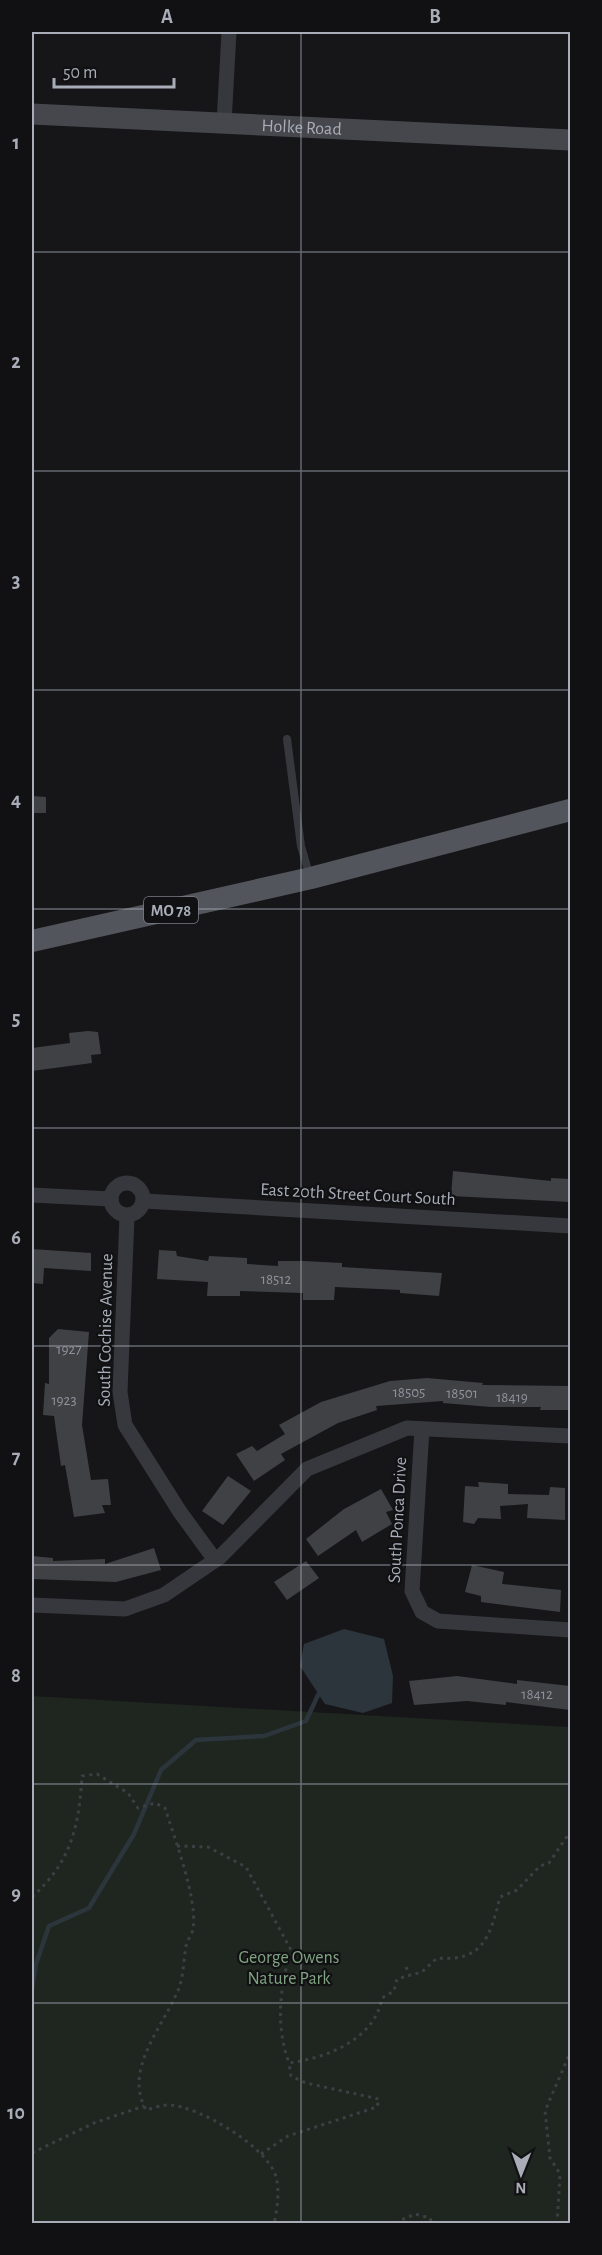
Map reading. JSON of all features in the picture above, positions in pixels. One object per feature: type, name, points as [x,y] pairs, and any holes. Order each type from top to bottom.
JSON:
[{"type":"main road","name":"MO 78","points":[[32,941],[311,878],[570,810]]},
{"type":"street","points":[[224,123],[229,32]]},
{"type":"street","name":"Holke Road","points":[[32,114],[570,140]]},
{"type":"street","points":[[131,1184],[141,1190],[144,1201],[136,1213],[127,1216],[114,1209],[111,1199],[120,1185],[131,1184]]},
{"type":"street","points":[[32,1195],[111,1199]]},
{"type":"street","name":"East 20th Street Court South","points":[[144,1201],[570,1226]]},
{"type":"street","name":"South Cochise Avenue","points":[[127,1216],[120,1392],[125,1425],[180,1512],[215,1560]]},
{"type":"street","points":[[32,1605],[125,1609],[164,1595],[215,1560],[307,1469],[407,1428],[570,1436]]},
{"type":"street","name":"South Ponca Drive","points":[[422,1429],[412,1591],[422,1612],[438,1621],[570,1630]]},
{"type":"lane","points":[[287,739],[301,846],[311,878]]},
{"type":"path","points":[[32,1897],[50,1880],[74,1840],[82,1776],[97,1774],[128,1792],[138,1808],[155,1803],[165,1808],[186,1872],[193,1928],[186,1945],[185,1963],[177,1994],[142,2060],[138,2095],[146,2110],[168,2105],[206,2115],[255,2145],[269,2162],[276,2178],[274,2223]]},
{"type":"path","points":[[289,2063],[313,2060],[366,2031],[379,2014],[382,1998],[394,1991],[397,1979],[422,1972],[437,1958],[456,1960],[472,1955],[485,1940],[500,1897],[518,1890],[540,1866],[549,1863],[570,1832]]},
{"type":"path","points":[[177,1846],[208,1847],[246,1867],[291,1950],[281,1982],[280,2014],[284,2050],[291,2076],[306,2083],[379,2098],[377,2107],[288,2136],[261,2154]]},
{"type":"path","points":[[406,1967],[410,1976]]},
{"type":"path","points":[[557,2223],[560,2174],[550,2158],[545,2111],[570,2054]]},
{"type":"path","points":[[32,2153],[94,2123],[144,2106]]},
{"type":"path","points":[[328,2223],[395,2223],[415,2214],[430,2218],[432,2223]]},
{"type":"green space","name":"George Owens Nature Park","points":[[32,1696],[570,1727],[570,2223],[32,2223]]},
{"type":"shaded area","points":[[344,1629],[384,1639],[393,1676],[392,1703],[363,1713],[325,1704],[300,1666],[304,1644]]},
{"type":"building","points":[[32,796],[46,797],[46,813],[32,813]]},
{"type":"building","points":[[98,1032],[101,1054],[91,1055],[92,1063],[32,1071],[32,1048],[70,1043],[69,1033]]},
{"type":"building","points":[[453,1171],[551,1181],[551,1178],[570,1179],[570,1202],[451,1196]]},
{"type":"building","points":[[32,1249],[91,1253],[91,1271],[44,1268],[43,1284],[32,1283]]},
{"type":"building","points":[[159,1250],[176,1251],[177,1256],[208,1261],[209,1256],[247,1258],[247,1264],[278,1266],[278,1261],[304,1261],[342,1263],[342,1267],[442,1273],[439,1296],[400,1293],[400,1290],[335,1287],[334,1300],[303,1300],[303,1293],[240,1291],[240,1296],[207,1296],[208,1282],[157,1279]]},
{"type":"building","points":[[58,1329],[89,1332],[82,1425],[91,1480],[108,1479],[111,1505],[102,1505],[105,1513],[74,1517],[65,1465],[61,1466],[54,1416],[43,1415],[45,1383],[49,1384],[49,1338]]},
{"type":"building","points":[[427,1378],[483,1383],[482,1385],[570,1386],[570,1410],[540,1410],[541,1407],[491,1407],[443,1403],[443,1401],[376,1406],[377,1410],[338,1423],[281,1454],[285,1460],[254,1481],[236,1454],[252,1446],[257,1451],[285,1434],[279,1425],[321,1402],[390,1381]]},
{"type":"building","points":[[228,1476],[251,1491],[223,1525],[202,1511]]},
{"type":"building","points":[[478,1482],[508,1484],[508,1494],[549,1495],[550,1487],[565,1488],[565,1520],[527,1518],[528,1504],[500,1506],[501,1519],[478,1518],[474,1524],[463,1522],[465,1486],[479,1487]]},
{"type":"building","points":[[381,1489],[393,1510],[386,1512],[392,1524],[362,1542],[356,1530],[318,1556],[306,1539],[344,1509]]},
{"type":"building","points":[[154,1548],[161,1570],[116,1582],[32,1579],[32,1556],[53,1558],[53,1561],[105,1559],[105,1564]]},
{"type":"building","points":[[306,1561],[319,1578],[287,1600],[274,1582]]},
{"type":"building","points":[[472,1565],[504,1572],[502,1584],[561,1590],[560,1612],[481,1602],[481,1596],[465,1592]]},
{"type":"building","points":[[457,1676],[517,1684],[517,1680],[570,1686],[570,1710],[506,1702],[506,1705],[467,1701],[414,1705],[409,1681]]},
{"type":"waterway","points":[[32,1989],[36,1964],[49,1926],[89,1908],[134,1834],[161,1770],[196,1740],[264,1736],[306,1721],[318,1695]]}]
